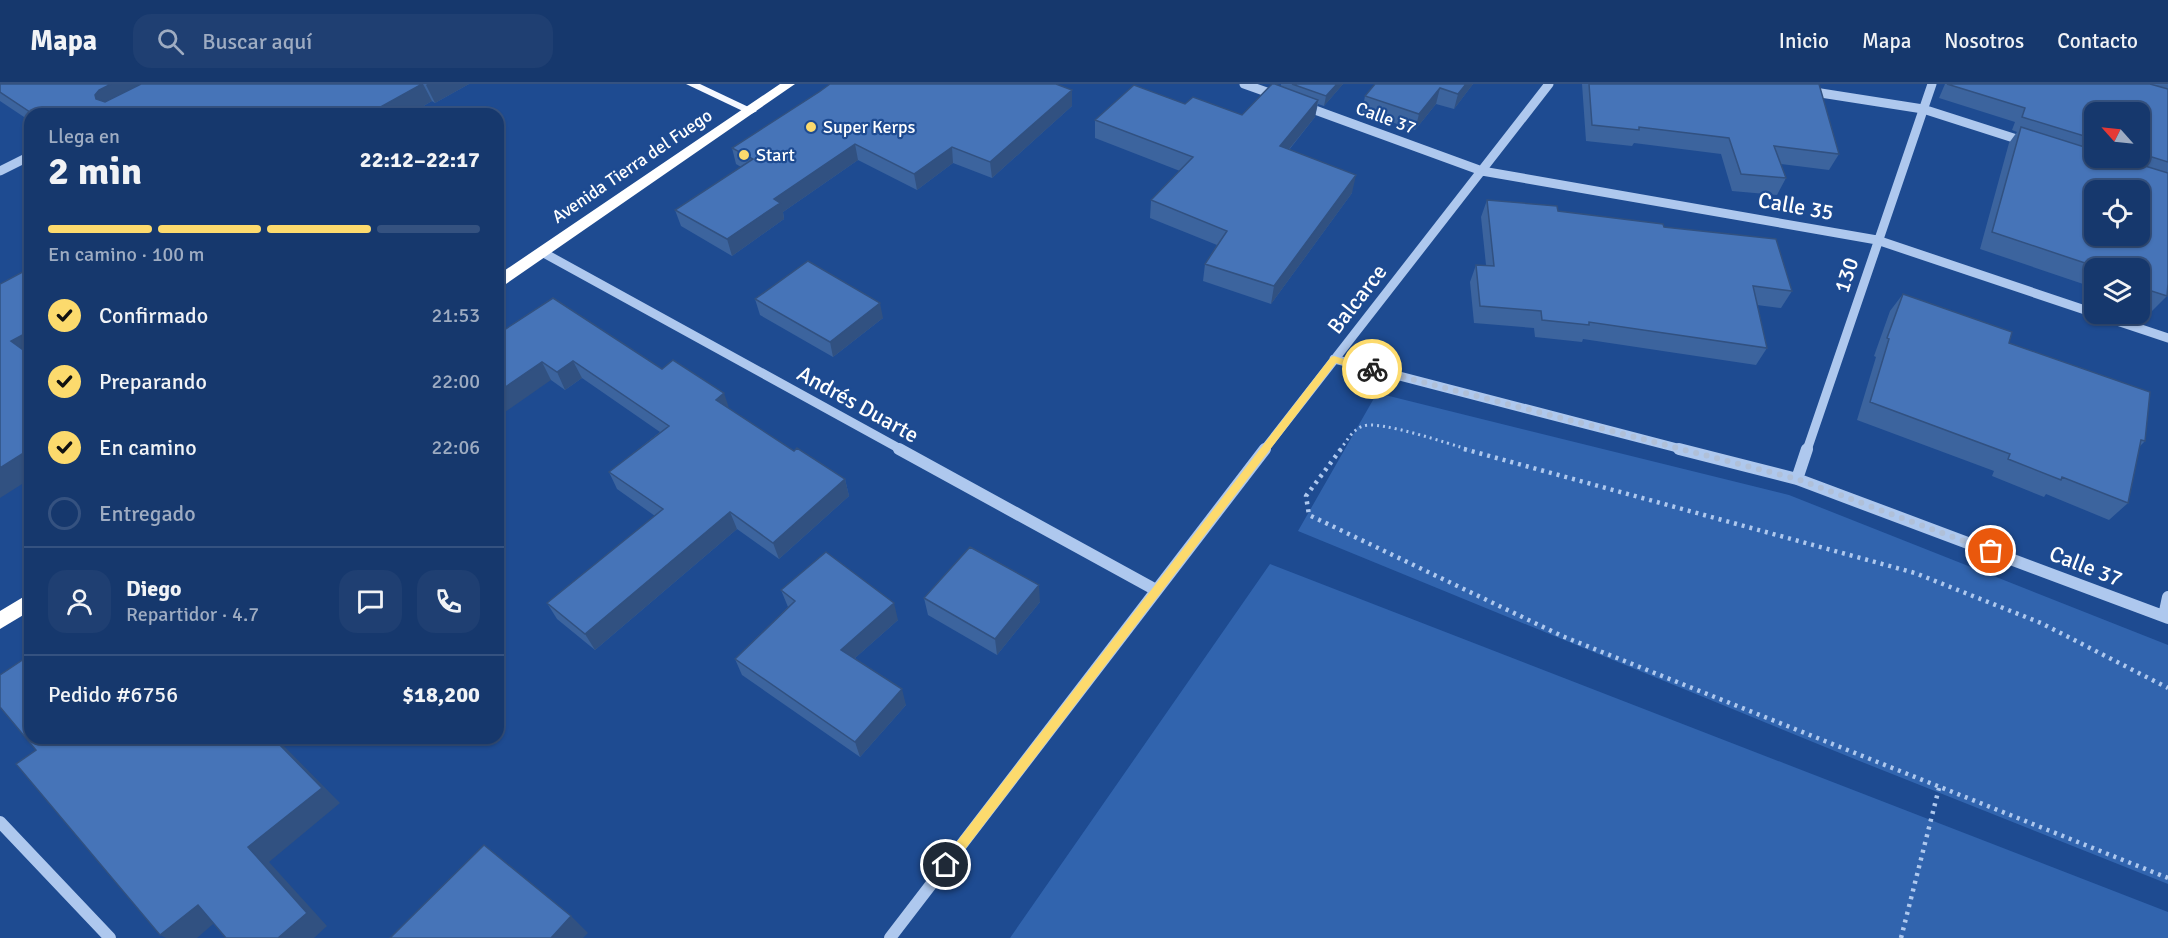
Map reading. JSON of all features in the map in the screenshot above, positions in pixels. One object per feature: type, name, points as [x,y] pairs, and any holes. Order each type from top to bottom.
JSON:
[{"type":"highway","name":"Avenida Tierra del Fuego","points":[[504,278],[789,84]]},
{"type":"highway","points":[[0,621],[24,605]]},
{"type":"main road","points":[[691,84],[751,111]]},
{"type":"street","points":[[1244,84],[1288,100]]},
{"type":"street","name":"Balcarce","points":[[890,938],[1334,359],[1549,84]]},
{"type":"street","name":"130","points":[[1797,479],[1932,84]]},
{"type":"street","points":[[1798,89],[1923,109],[2034,144]]},
{"type":"street","name":"Calle 37","points":[[1298,104],[1482,171]]},
{"type":"street","points":[[0,171],[24,159]]},
{"type":"street","name":"Calle 35","points":[[1482,171],[1877,240],[2084,309]]},
{"type":"street","name":"Andrés Duarte","points":[[542,252],[1156,590]]},
{"type":"street","name":"Calle 35","points":[[2127,324],[2168,338]]},
{"type":"street","name":"Calle 37","points":[[1334,359],[1797,479],[2166,617]]},
{"type":"street","points":[[2166,617],[2168,597]]},
{"type":"street","points":[[0,822],[110,938]]},
{"type":"path","points":[[2168,688],[2041,623],[1915,573],[1379,425],[1363,426],[1353,433],[1306,496],[1310,515],[1318,520],[1562,636],[2168,879]]},
{"type":"path","points":[[1901,938],[1939,788]]},
{"type":"shaded area","points":[[1377,393],[1789,495],[2168,645],[2168,884],[1857,760],[1298,531]]},
{"type":"shaded area","points":[[1270,564],[2168,912],[2168,938],[1010,938]]},
{"type":"building","points":[[0,84],[111,84],[99,90],[95,95],[96,99],[105,102],[141,84],[422,84],[379,108],[24,108],[0,92]]},
{"type":"building","points":[[830,84],[1056,84],[1072,90],[990,162],[952,147],[914,174],[855,144],[774,199],[780,203],[727,239],[675,210],[753,159],[732,148]]},
{"type":"building","points":[[1272,84],[1318,100],[1280,146],[1356,175],[1274,286],[1205,264],[1227,231],[1151,200],[1193,157],[1095,120],[1134,85],[1185,104],[1193,97],[1242,115]]},
{"type":"building","points":[[1292,84],[1337,84],[1326,96]]},
{"type":"building","points":[[1375,84],[1466,84],[1458,94],[1440,88],[1419,114],[1365,96]]},
{"type":"building","points":[[1589,84],[1819,84],[1839,154],[1774,146],[1786,178],[1741,174],[1729,138],[1639,127],[1639,130],[1592,125]]},
{"type":"building","points":[[1947,84],[2150,84],[2168,89],[2168,162],[2150,156],[2150,102],[2084,102],[2084,136],[2022,117],[2025,108]]},
{"type":"building","points":[[2021,127],[2084,147],[2084,168],[2150,167],[2168,173],[2167,296],[2150,291],[2150,258],[2084,258],[2084,263],[1992,232]]},
{"type":"building","points":[[1487,200],[1557,206],[1558,211],[1663,224],[1664,227],[1776,239],[1792,291],[1753,286],[1767,348],[1589,322],[1589,325],[1542,320],[1541,311],[1480,306],[1476,265],[1494,266]]},
{"type":"building","points":[[808,261],[880,303],[830,342],[755,299]]},
{"type":"building","points":[[24,271],[24,334],[11,341],[24,351],[24,453],[0,468],[0,284]]},
{"type":"building","points":[[1903,294],[2012,332],[2009,343],[2150,392],[2145,441],[2141,440],[2128,503],[2062,477],[2061,480],[2008,459],[2010,454],[1870,402],[1889,339],[1887,338]]},
{"type":"building","points":[[553,298],[662,369],[673,360],[724,393],[716,400],[794,451],[797,448],[845,479],[773,543],[730,512],[585,634],[547,603],[663,509],[609,472],[669,426],[573,361],[557,372],[542,362],[504,388],[504,330]]},
{"type":"building","points":[[970,547],[1039,585],[995,639],[924,598]]},
{"type":"building","points":[[826,552],[894,603],[841,650],[902,689],[855,742],[735,659],[795,601],[781,590]]},
{"type":"building","points":[[24,659],[24,736],[0,707],[0,675]]},
{"type":"building","points":[[31,744],[279,744],[322,788],[248,847],[307,913],[278,938],[226,938],[198,905],[160,935],[16,764],[36,750]]},
{"type":"building","points":[[484,845],[571,916],[551,938],[390,938]]},
{"type":"way so far","points":[[1372,369],[1797,479],[1991,551]]},
{"type":"place","name":"Super Kerps","points":[[811,127]]},
{"type":"place","name":"Start","points":[[744,155]]},
{"type":"route","points":[[946,865],[1334,359],[1372,369]]}]
